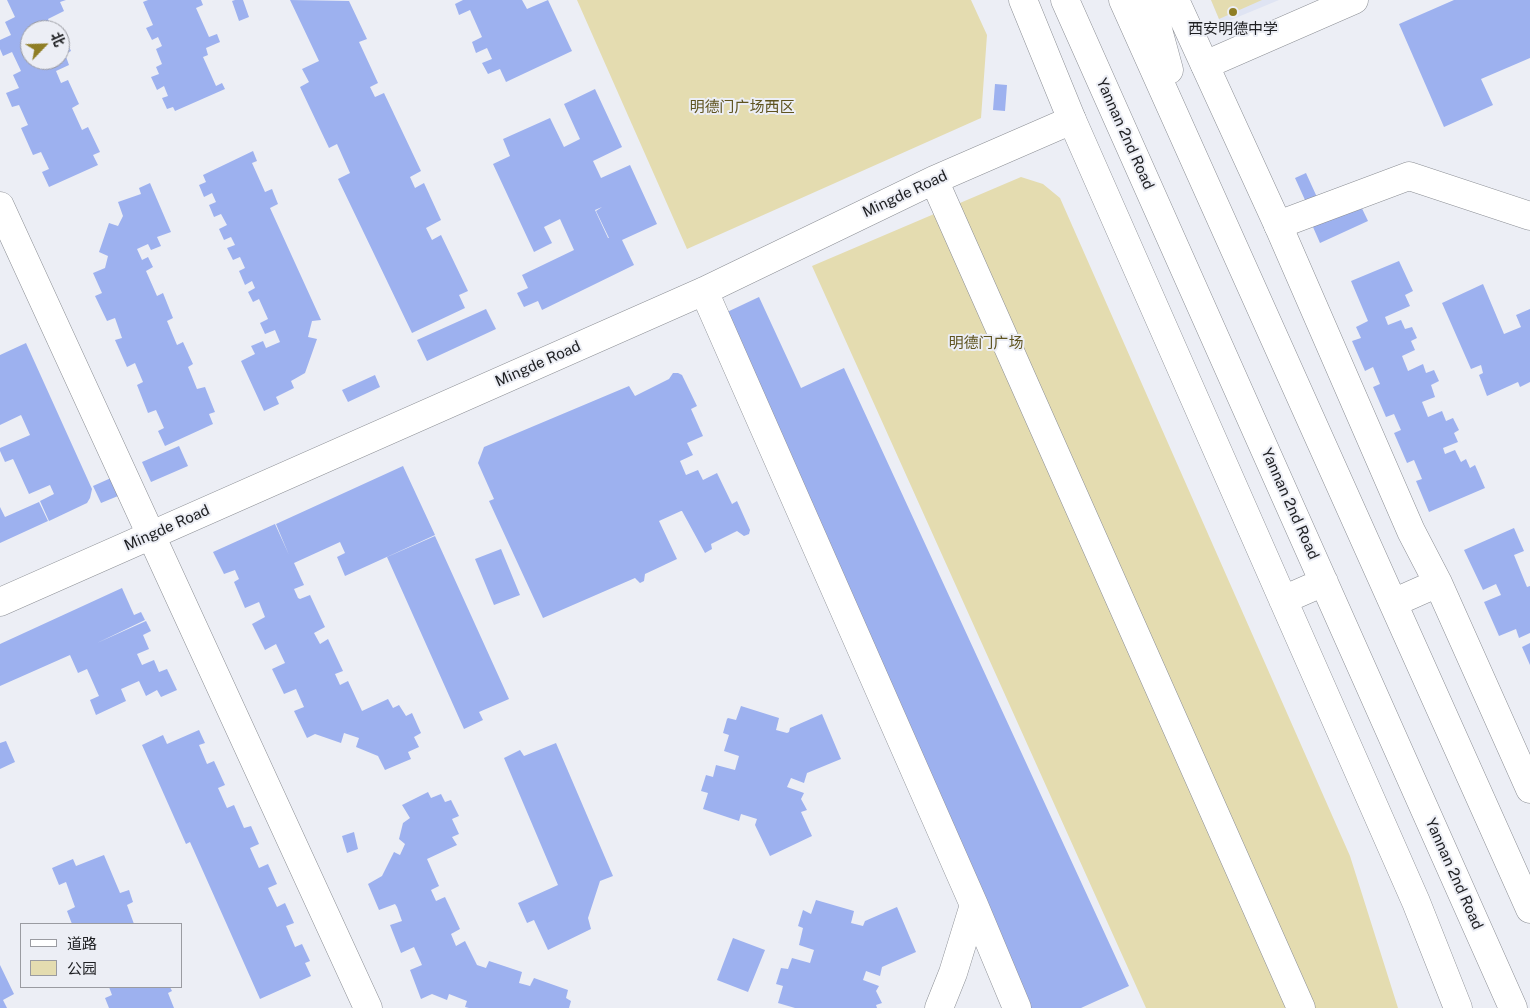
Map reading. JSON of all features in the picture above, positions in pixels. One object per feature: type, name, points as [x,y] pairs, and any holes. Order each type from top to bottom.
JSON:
[{"type":"main road","points":[[1023,0],[1072,120],[1416,902],[1458,1008]]},
{"type":"main road","points":[[1044,0],[1072,120]]},
{"type":"main road","name":"Yannan 2nd Road","points":[[1065,0],[1513,1008]]},
{"type":"main road","points":[[1123,0],[1530,909]]},
{"type":"main road","points":[[1150,0],[1191,151]]},
{"type":"main road","points":[[1175,0],[1278,225],[1411,531],[1438,583],[1530,789]]},
{"type":"main road","points":[[1205,64],[1354,0]]},
{"type":"main road","name":"Mingde Road","points":[[0,602],[704,291],[934,180],[1072,120]]},
{"type":"main road","points":[[1278,225],[1409,176],[1530,216]]},
{"type":"main road","points":[[934,180],[1301,1008]]},
{"type":"main road","points":[[0,206],[368,1008]]},
{"type":"main road","points":[[704,291],[1018,1008]]},
{"type":"main road","points":[[1283,600],[1324,582]]},
{"type":"main road","points":[[1393,603],[1438,583]]},
{"type":"main road","points":[[939,1008],[974,905]]},
{"type":"shaded area","name":"西安明德中学","points":[[1211,0],[1279,0],[1221,24]]},
{"type":"green space","name":"明德门广场西区","points":[[577,0],[971,0],[987,35],[981,118],[687,249]]},
{"type":"green space","points":[[1211,0],[1262,0],[1219,19]]},
{"type":"green space","name":"明德门广场","points":[[1021,177],[1043,184],[1060,198],[1350,856],[1398,1008],[1146,1008],[812,266]]},
{"type":"building","points":[[7,0],[66,0],[60,2],[64,11],[48,20],[20,20],[20,69],[12,52],[3,56],[0,49],[0,40],[11,35],[5,22],[15,17]]},
{"type":"building","points":[[148,0],[201,0],[203,5],[196,8],[209,37],[217,34],[220,42],[206,48],[208,55],[203,57],[216,86],[222,83],[225,89],[175,111],[173,107],[167,109],[162,98],[168,96],[164,86],[157,90],[151,77],[159,74],[156,67],[162,64],[156,49],[162,46],[158,37],[152,40],[146,28],[153,25],[143,2]]},
{"type":"building","points":[[243,0],[249,17],[239,21],[232,1]]},
{"type":"building","points":[[290,0],[349,1],[367,39],[359,42],[378,83],[370,87],[375,97],[384,93],[421,171],[410,177],[415,188],[424,183],[441,220],[426,228],[432,240],[441,235],[468,291],[459,295],[465,308],[412,333],[338,179],[350,173],[337,144],[329,148],[300,87],[309,82],[302,69],[319,61]]},
{"type":"building","points":[[463,0],[522,0],[527,9],[548,0],[572,51],[506,82],[500,69],[488,74],[482,63],[492,59],[487,48],[476,53],[472,42],[482,37],[470,10],[459,15],[455,4]]},
{"type":"building","points":[[1454,0],[1530,0],[1530,58],[1481,79],[1493,105],[1444,127],[1399,24]]},
{"type":"building","points":[[58,70],[56,71],[61,83],[68,80],[79,104],[72,108],[82,130],[88,127],[100,152],[93,155],[98,165],[49,187],[42,172],[49,169],[41,152],[33,155],[21,128],[28,125],[19,105],[12,107],[6,93],[19,88],[13,75],[21,71]]},
{"type":"building","points":[[995,84],[1007,85],[1005,111],[993,110]]},
{"type":"building","points":[[595,89],[622,147],[593,161],[601,178],[630,165],[657,224],[622,240],[634,265],[542,310],[538,301],[524,307],[517,293],[528,288],[522,275],[574,250],[560,219],[544,227],[552,243],[534,252],[493,164],[510,156],[503,139],[550,118],[564,147],[580,139],[564,104]],"holes":[[[602,207],[596,211],[609,238],[595,210]]]},
{"type":"building","points":[[253,151],[257,161],[252,163],[265,192],[272,189],[278,204],[270,208],[321,320],[312,321],[308,337],[317,339],[305,373],[291,381],[294,388],[276,397],[279,404],[264,411],[241,361],[255,354],[251,346],[263,341],[266,348],[280,342],[275,330],[265,334],[260,323],[268,319],[259,299],[253,302],[248,292],[255,288],[252,281],[245,285],[239,271],[245,268],[240,257],[233,260],[227,248],[235,245],[231,237],[224,240],[219,229],[227,225],[221,214],[214,217],[209,205],[216,202],[212,193],[204,197],[199,185],[206,182],[203,175]]},
{"type":"building","points":[[1306,173],[1321,206],[1310,211],[1295,178]]},
{"type":"building","points":[[150,183],[171,232],[157,237],[161,246],[151,250],[148,244],[137,249],[142,260],[148,257],[153,267],[146,271],[157,296],[163,293],[173,318],[167,321],[177,345],[183,342],[193,364],[188,367],[197,389],[205,387],[215,412],[209,414],[213,424],[165,446],[158,431],[164,428],[156,410],[148,413],[137,385],[143,382],[135,363],[127,367],[115,340],[122,338],[115,318],[107,321],[95,296],[102,293],[93,273],[105,268],[108,256],[99,252],[109,223],[118,226],[123,216],[118,202],[141,194],[139,188]]},
{"type":"building","points":[[1356,196],[1368,221],[1320,243],[1309,218]]},
{"type":"building","points":[[1399,261],[1413,291],[1405,295],[1410,306],[1385,317],[1388,325],[1401,320],[1405,329],[1412,327],[1417,338],[1411,341],[1415,350],[1402,356],[1408,371],[1423,364],[1426,373],[1434,370],[1439,381],[1431,385],[1435,397],[1422,402],[1428,417],[1442,411],[1446,421],[1453,418],[1459,430],[1454,433],[1458,442],[1443,448],[1445,454],[1455,450],[1461,462],[1466,459],[1470,468],[1475,465],[1485,488],[1429,512],[1416,481],[1422,479],[1414,460],[1407,463],[1394,433],[1401,430],[1394,414],[1386,417],[1373,387],[1380,384],[1373,367],[1365,371],[1352,341],[1361,338],[1356,327],[1368,321],[1351,281]]},
{"type":"building","points":[[1483,284],[1504,334],[1521,327],[1516,315],[1530,309],[1530,382],[1520,387],[1518,382],[1487,396],[1479,375],[1483,373],[1481,365],[1471,369],[1442,303]]},
{"type":"building","points":[[759,297],[801,388],[844,368],[1129,986],[1081,1008],[1031,1008],[754,408],[725,313]]},
{"type":"building","points":[[486,309],[496,329],[427,361],[417,340]]},
{"type":"building","points":[[26,343],[92,489],[87,503],[49,521],[40,501],[54,494],[50,485],[29,494],[13,459],[5,462],[0,451],[0,448],[30,435],[21,415],[0,425],[0,355]]},
{"type":"building","points":[[673,373],[682,375],[697,406],[691,409],[703,436],[687,443],[693,455],[680,461],[686,475],[698,470],[703,480],[717,473],[732,504],[737,501],[750,530],[749,534],[744,536],[737,531],[711,544],[712,549],[705,553],[681,511],[659,521],[677,559],[645,574],[644,581],[640,583],[635,578],[543,618],[489,501],[494,499],[478,463],[484,447],[629,386],[635,396],[669,379]]},
{"type":"building","points":[[375,375],[380,387],[348,402],[342,390]]},
{"type":"building","points":[[179,446],[188,466],[151,482],[142,462]]},
{"type":"building","points":[[403,466],[435,535],[345,576],[337,557],[345,553],[340,542],[294,563],[304,585],[294,589],[300,599],[310,595],[325,627],[314,633],[320,644],[328,639],[343,671],[335,674],[340,685],[348,681],[362,711],[388,699],[393,708],[399,705],[406,716],[412,713],[421,733],[414,737],[419,747],[408,752],[411,759],[385,770],[378,756],[356,747],[359,738],[344,733],[341,743],[315,734],[307,738],[294,711],[304,707],[296,689],[284,694],[272,669],[285,663],[276,644],[265,650],[252,624],[265,617],[259,602],[245,608],[234,582],[239,579],[235,570],[224,574],[213,552],[275,524],[289,555],[276,524]]},
{"type":"building","points":[[111,478],[118,496],[101,503],[93,486]]},
{"type":"building","points":[[39,502],[48,521],[0,543],[0,507],[5,517]]},
{"type":"building","points":[[1514,528],[1524,551],[1514,555],[1527,587],[1530,586],[1530,633],[1519,638],[1516,629],[1499,636],[1484,602],[1501,595],[1496,584],[1483,590],[1464,550]]},
{"type":"building","points":[[435,536],[509,699],[479,712],[483,720],[464,729],[387,557]]},
{"type":"building","points":[[501,549],[520,595],[494,605],[475,559]]},
{"type":"building","points":[[122,588],[134,615],[141,612],[145,620],[97,643],[146,621],[151,631],[143,635],[149,649],[137,654],[142,665],[154,660],[159,672],[167,669],[177,690],[161,697],[157,690],[146,696],[139,681],[121,689],[126,701],[96,715],[90,700],[99,696],[87,669],[78,673],[70,655],[0,686],[0,644]]},
{"type":"building","points":[[1530,643],[1530,665],[1522,647]]},
{"type":"building","points":[[741,706],[779,718],[776,730],[787,733],[790,728],[822,714],[841,759],[807,773],[804,783],[791,778],[787,787],[804,793],[801,799],[807,810],[801,812],[812,836],[770,856],[755,825],[757,819],[741,814],[739,821],[703,809],[708,793],[701,791],[706,775],[713,777],[716,765],[735,770],[739,756],[724,751],[729,735],[723,733],[727,719],[736,720]]},
{"type":"building","points":[[199,730],[205,743],[199,745],[207,764],[214,761],[225,785],[218,788],[227,808],[234,805],[244,828],[251,826],[259,844],[250,848],[259,868],[268,864],[277,884],[268,888],[277,907],[285,903],[294,923],[286,926],[295,947],[302,944],[310,961],[305,963],[311,976],[260,999],[190,842],[186,844],[142,745],[163,735],[167,744]]},
{"type":"building","points":[[6,741],[15,762],[0,769],[0,743]]},
{"type":"building","points":[[556,743],[613,876],[600,881],[588,918],[591,929],[548,950],[534,920],[527,923],[518,903],[558,885],[504,758],[520,750],[524,756]]},
{"type":"building","points":[[428,792],[431,798],[441,794],[445,802],[451,800],[459,816],[452,819],[459,834],[452,837],[457,845],[427,859],[439,886],[431,890],[436,901],[445,897],[460,929],[451,934],[456,946],[465,941],[477,965],[486,968],[489,961],[522,972],[519,983],[530,986],[534,978],[568,990],[566,998],[571,1001],[569,1008],[469,1008],[465,1007],[467,1001],[449,994],[447,1000],[432,994],[421,999],[410,970],[422,965],[414,947],[401,953],[390,925],[402,921],[397,907],[395,904],[379,910],[368,884],[382,876],[394,852],[400,855],[405,844],[399,839],[403,823],[410,818],[402,805]]},
{"type":"building","points":[[354,832],[358,849],[347,853],[342,836]]},
{"type":"building","points":[[104,855],[120,893],[129,890],[133,902],[127,905],[134,923],[72,923],[67,911],[75,907],[66,882],[59,885],[52,868],[73,859],[76,866]]},
{"type":"building","points":[[816,900],[854,911],[851,923],[863,926],[865,921],[897,907],[916,952],[882,967],[880,976],[866,971],[863,980],[879,986],[876,991],[882,1003],[876,1005],[877,1008],[795,1008],[778,1003],[783,986],[776,984],[781,968],[788,969],[792,958],[810,963],[814,950],[799,945],[803,928],[798,926],[803,910],[811,914]]},
{"type":"building","points":[[733,938],[765,950],[748,992],[717,980]]},
{"type":"building","points":[[0,965],[14,994],[3,1000],[7,1008],[0,1008]]},
{"type":"building","points":[[109,988],[170,988],[172,991],[168,993],[174,1008],[109,1008],[105,998],[112,995]]},
{"type":"place","name":"西安明德中学","points":[[1233,12]]}]
